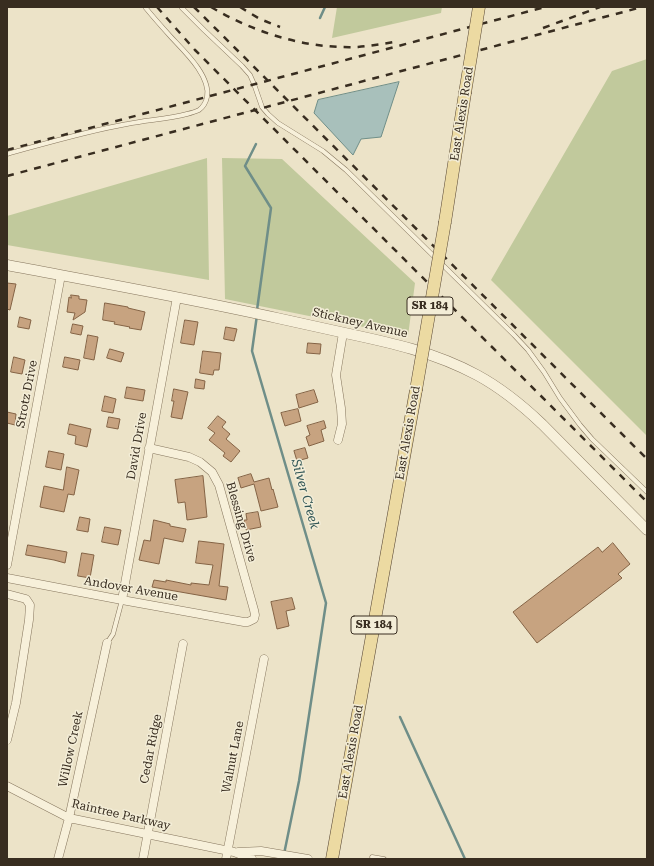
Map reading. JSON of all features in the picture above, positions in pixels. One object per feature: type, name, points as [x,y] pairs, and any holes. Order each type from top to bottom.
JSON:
[{"type":"main road","name":"East Alexis Road","points":[[332,859],[445,222],[479,7]]},
{"type":"street","name":"Stickney Avenue","points":[[7,265],[236,309],[389,342],[443,359],[478,375],[510,396],[542,424],[647,530]]},
{"type":"street","name":"Strotz Drive","points":[[7,565],[61,275]]},
{"type":"street","name":"David Drive","points":[[122,600],[177,297]]},
{"type":"street","points":[[338,440],[342,424],[336,375],[343,333]]},
{"type":"street","name":"Blessing Drive","points":[[149,448],[189,457],[204,465],[215,477],[223,499],[254,610],[254,619],[251,621]]},
{"type":"street","name":"Andover Avenue","points":[[7,578],[244,622],[251,621]]},
{"type":"street","points":[[7,594],[26,599],[30,605],[28,630],[16,703],[7,740]]},
{"type":"street","name":"Willow Creek","points":[[58,859],[69,818],[107,643]]},
{"type":"street","name":"Cedar Ridge","points":[[143,859],[183,644]]},
{"type":"street","name":"Walnut Lane","points":[[229,854],[264,659]]},
{"type":"street","name":"Raintree Parkway","points":[[7,786],[69,818],[148,834],[252,859]]},
{"type":"street","name":"Raintree Parkway","points":[[229,854],[261,851],[308,859]]},
{"type":"lane","points":[[7,154],[100,130],[143,121],[175,117],[194,112],[203,106],[207,97],[207,92],[206,85],[200,73],[188,56],[145,7]]},
{"type":"lane","points":[[181,7],[242,66],[252,80],[262,107],[268,114],[278,123],[323,151],[346,170],[514,335],[528,350],[580,425],[592,439],[647,492]]},
{"type":"lane","points":[[107,643],[113,634],[122,600]]},
{"type":"lane","points":[[372,857],[384,859]]},
{"type":"green space","points":[[337,7],[442,7],[441,13],[332,38]]},
{"type":"green space","points":[[647,59],[647,436],[491,280],[612,71]]},
{"type":"green space","points":[[207,158],[209,280],[7,245],[7,216]]},
{"type":"green space","points":[[222,158],[282,159],[415,283],[408,336],[225,299]]},
{"type":"water","points":[[399,82],[381,137],[361,139],[353,155],[314,113],[318,100]]},
{"type":"building","points":[[7,283],[16,284],[10,310],[7,309]]},
{"type":"building","points":[[71,295],[79,296],[79,299],[87,300],[85,312],[73,320],[75,313],[67,312],[69,297],[71,298]]},
{"type":"building","points":[[105,303],[145,312],[141,330],[103,320]]},
{"type":"building","points":[[20,317],[31,320],[29,329],[18,327]]},
{"type":"building","points":[[185,320],[198,322],[194,345],[181,343]]},
{"type":"building","points":[[73,324],[83,326],[81,335],[71,333]]},
{"type":"building","points":[[226,327],[237,329],[234,341],[224,339]]},
{"type":"building","points":[[88,335],[98,337],[94,360],[84,358]]},
{"type":"building","points":[[308,343],[321,344],[320,354],[307,353]]},
{"type":"building","points":[[110,349],[124,353],[121,362],[107,358]]},
{"type":"building","points":[[203,351],[221,353],[219,370],[214,370],[213,375],[200,373]]},
{"type":"building","points":[[14,357],[25,360],[22,374],[11,372]]},
{"type":"building","points":[[65,357],[80,360],[78,370],[63,367]]},
{"type":"building","points":[[196,379],[205,381],[204,389],[195,388]]},
{"type":"building","points":[[127,387],[145,390],[143,401],[125,398]]},
{"type":"building","points":[[174,389],[188,392],[182,419],[171,417],[174,401],[172,401]]},
{"type":"building","points":[[314,390],[318,402],[299,408],[296,395]]},
{"type":"building","points":[[105,396],[116,399],[113,413],[102,411]]},
{"type":"building","points":[[298,409],[301,421],[285,426],[281,413]]},
{"type":"building","points":[[7,412],[16,414],[15,425],[7,423]]},
{"type":"building","points":[[218,416],[226,422],[222,427],[230,434],[226,439],[240,451],[231,462],[223,456],[225,453],[209,440],[215,433],[208,428]]},
{"type":"building","points":[[109,417],[120,419],[118,429],[107,427]]},
{"type":"building","points":[[324,421],[326,428],[321,430],[324,441],[309,446],[306,437],[310,435],[307,426]]},
{"type":"building","points":[[70,424],[91,429],[87,447],[75,444],[76,436],[68,434]]},
{"type":"building","points":[[305,448],[308,458],[297,461],[294,451]]},
{"type":"building","points":[[49,451],[64,454],[61,470],[46,467]]},
{"type":"building","points":[[67,467],[79,470],[74,495],[68,494],[64,512],[40,507],[44,486],[63,490]]},
{"type":"building","points":[[251,474],[254,482],[269,478],[278,507],[261,511],[254,484],[241,488],[238,478]]},
{"type":"building","points":[[203,476],[207,517],[187,520],[185,502],[178,503],[175,480]]},
{"type":"building","points":[[258,512],[261,527],[246,530],[244,520],[247,520],[246,514]]},
{"type":"building","points":[[80,517],[90,519],[88,532],[77,530]]},
{"type":"building","points":[[154,520],[170,524],[170,526],[186,529],[183,542],[164,538],[159,564],[139,560],[144,540],[150,541]]},
{"type":"building","points":[[105,527],[121,530],[118,545],[102,542]]},
{"type":"building","points":[[199,541],[224,544],[219,586],[228,587],[226,600],[152,587],[154,580],[166,582],[166,580],[191,585],[191,583],[209,585],[213,565],[196,563]]},
{"type":"building","points":[[613,543],[630,564],[618,574],[622,578],[537,643],[513,612],[598,547],[602,552]]},
{"type":"building","points":[[28,545],[67,552],[65,563],[26,555]]},
{"type":"building","points":[[82,553],[94,555],[90,578],[78,576]]},
{"type":"building","points":[[292,598],[295,609],[286,611],[289,626],[277,629],[271,602]]},
{"type":"waterway","name":"Silver Creek","points":[[320,18],[325,7]]},
{"type":"waterway","name":"Silver Creek","points":[[256,144],[245,166],[271,208],[257,310]]},
{"type":"waterway","name":"Silver Creek","points":[[257,315],[252,351],[326,603],[299,781],[283,859]]},
{"type":"waterway","points":[[400,717],[465,859]]},
{"type":"railway","points":[[157,7],[195,50],[647,502]]},
{"type":"railway","points":[[194,7],[647,459]]},
{"type":"railway","points":[[211,7],[263,32],[300,42],[339,47],[372,46],[394,42]]},
{"type":"railway","points":[[240,7],[260,19],[280,27]]},
{"type":"railway","points":[[7,150],[545,7]]},
{"type":"railway","points":[[543,28],[600,7]]},
{"type":"railway","points":[[7,176],[642,7]]}]
